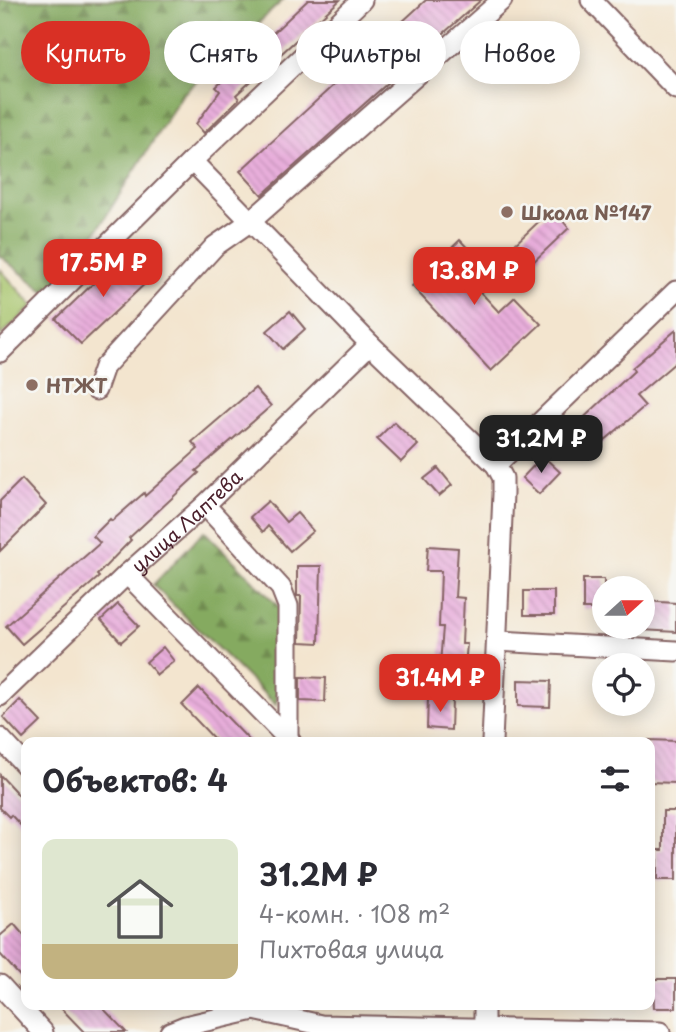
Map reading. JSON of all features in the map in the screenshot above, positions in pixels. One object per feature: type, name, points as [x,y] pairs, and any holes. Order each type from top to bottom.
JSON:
[{"type":"street","points":[[0,352],[192,161],[362,0]]},
{"type":"street","points":[[96,390],[104,367],[215,246],[251,221],[502,0]]},
{"type":"street","points":[[591,0],[676,89]]},
{"type":"street","points":[[192,161],[370,344],[496,465],[502,478],[503,494],[492,737]]},
{"type":"street","points":[[496,465],[676,291]]},
{"type":"street","name":"улица Лаптева","points":[[0,696],[127,574],[205,505],[370,344]]},
{"type":"street","points":[[205,505],[281,588],[288,607],[289,737]]},
{"type":"street","points":[[127,574],[286,737]]},
{"type":"street","points":[[498,641],[676,651]]},
{"type":"street","points":[[0,738],[21,761]]},
{"type":"street","points":[[0,985],[21,1008]]},
{"type":"street","points":[[23,1010],[43,1032]]},
{"type":"street","points":[[170,1032],[241,1010]]},
{"type":"street","points":[[261,1010],[321,1028],[660,1032]]},
{"type":"street","points":[[484,1010],[484,1030]]},
{"type":"green space","points":[[0,0],[283,0],[261,21],[164,21],[164,84],[194,84],[182,95],[54,299],[0,256]]},
{"type":"green space","points":[[0,269],[33,306],[0,336]]},
{"type":"green space","points":[[204,531],[285,613],[276,705],[153,585]]},
{"type":"building","points":[[308,0],[340,0],[317,21],[296,21],[296,40],[282,53],[282,25]]},
{"type":"building","points":[[426,0],[481,0],[446,31],[446,21],[403,21]]},
{"type":"building","points":[[219,84],[248,84],[236,95],[239,99],[204,133],[196,124],[220,91],[216,87]]},
{"type":"building","points":[[335,84],[387,84],[262,195],[240,171]]},
{"type":"building","points":[[552,209],[569,228],[530,265],[513,246]]},
{"type":"building","points":[[460,240],[487,269],[472,283],[499,312],[515,297],[541,324],[491,371],[412,286]]},
{"type":"building","points":[[124,254],[149,280],[81,344],[56,319]]},
{"type":"building","points":[[290,311],[305,329],[283,349],[267,331]]},
{"type":"building","points":[[676,330],[676,362],[636,396],[645,406],[583,459],[563,437],[634,371],[632,368]]},
{"type":"building","points":[[255,388],[271,406],[196,471],[199,473],[129,538],[131,540],[97,575],[99,577],[22,644],[6,626],[100,543],[93,536],[110,519],[112,521],[144,493],[145,496],[198,449],[192,442]]},
{"type":"building","points":[[394,422],[418,445],[401,462],[377,439]]},
{"type":"building","points":[[543,456],[560,472],[539,494],[522,478]]},
{"type":"building","points":[[438,468],[452,485],[439,496],[424,479]]},
{"type":"building","points":[[22,479],[46,505],[0,551],[0,501]]},
{"type":"building","points":[[268,501],[286,522],[297,513],[313,531],[290,551],[268,526],[263,532],[250,517]]},
{"type":"building","points":[[428,546],[458,548],[455,597],[464,598],[462,644],[467,644],[465,666],[440,664],[443,627],[439,627],[441,571],[426,571]]},
{"type":"building","points":[[297,566],[321,566],[319,643],[300,642],[301,596],[297,596]]},
{"type":"building","points":[[583,579],[592,579],[592,609],[583,609]]},
{"type":"building","points":[[524,591],[554,591],[554,615],[524,615]]},
{"type":"building","points":[[655,602],[676,603],[676,632],[655,631]]},
{"type":"building","points":[[118,604],[139,626],[121,642],[101,620]]},
{"type":"building","points":[[163,647],[174,661],[157,675],[146,662]]},
{"type":"building","points":[[300,677],[326,678],[325,702],[300,701]]},
{"type":"building","points":[[518,680],[551,681],[550,707],[518,706]]},
{"type":"building","points":[[199,688],[246,737],[212,737],[182,705]]},
{"type":"building","points":[[428,698],[452,700],[451,730],[427,728]]},
{"type":"building","points":[[20,700],[41,722],[25,737],[21,737],[3,717]]},
{"type":"building","points":[[655,740],[676,741],[676,783],[655,782]]},
{"type":"building","points":[[0,775],[21,798],[21,826],[0,808]]},
{"type":"building","points":[[663,811],[676,811],[676,880],[657,880],[657,850],[663,850]]},
{"type":"building","points":[[14,924],[21,932],[21,977],[0,954],[0,936]]},
{"type":"building","points":[[655,979],[676,979],[676,1008],[655,1008]]},
{"type":"building","points":[[63,1010],[105,1010],[126,1032],[84,1032]]},
{"type":"place","name":"Школа №147","points":[[507,212]]},
{"type":"place","name":"НТЖТ","points":[[32,385]]}]
